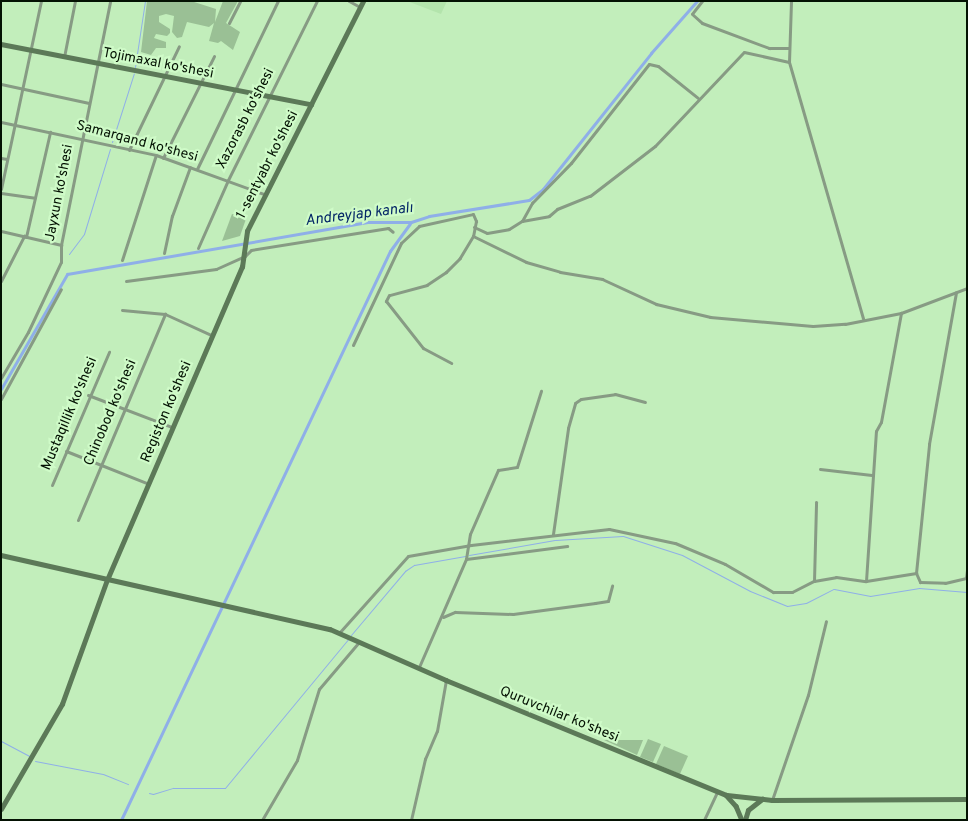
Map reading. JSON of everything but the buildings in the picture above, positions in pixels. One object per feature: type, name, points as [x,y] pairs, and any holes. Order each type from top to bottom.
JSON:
[{"type":"street","points":[[35,198],[1,191],[41,1]]},
{"type":"street","points":[[64,57],[76,1]]},
{"type":"street","name":"Jayxun ko'shesi","points":[[1,378],[58,270],[60,245],[110,1]]},
{"type":"street","points":[[229,24],[240,1]]},
{"type":"street","points":[[197,169],[232,91],[278,1]]},
{"type":"street","name":"Xazorasb ko'shesi","points":[[198,248],[228,180],[317,1]]},
{"type":"street","points":[[349,1],[360,7]]},
{"type":"street","points":[[311,104],[363,1]]},
{"type":"street","points":[[702,1],[692,14],[702,23],[769,48],[789,48]]},
{"type":"street","points":[[790,1],[789,62],[863,319]]},
{"type":"street","name":"Tojimaxal ko'shesi","points":[[1,44],[97,64],[200,82],[232,91],[311,104]]},
{"type":"street","points":[[129,150],[179,46]]},
{"type":"street","points":[[522,220],[549,216],[590,196],[655,146],[698,98],[744,52],[789,62]]},
{"type":"street","points":[[164,158],[214,56]]},
{"type":"street","points":[[474,228],[487,233],[509,229],[522,220],[532,203],[571,163],[649,64],[658,66],[698,98]]},
{"type":"street","points":[[1,84],[89,102]]},
{"type":"street","name":"1-sentyabr ko'shesi","points":[[245,254],[246,236],[264,194],[311,104]]},
{"type":"street","name":"Samarqand ko'shesi","points":[[1,122],[82,138],[164,158],[264,194]]},
{"type":"street","points":[[1,281],[25,237],[50,132]]},
{"type":"street","points":[[122,260],[156,156]]},
{"type":"street","points":[[1,158],[7,159]]},
{"type":"street","points":[[164,253],[172,216],[190,167]]},
{"type":"street","points":[[353,345],[401,243],[410,232],[428,223],[473,214],[476,221],[473,236],[446,272],[427,285],[389,295],[386,301],[423,348],[452,363]]},
{"type":"street","points":[[126,281],[210,270],[251,250],[388,228],[393,232]]},
{"type":"street","points":[[1,231],[60,245]]},
{"type":"street","points":[[473,236],[526,262],[560,272],[602,279],[656,304],[710,317],[813,326],[901,313],[967,288]]},
{"type":"street","name":"Registon ko'shesi","points":[[1,809],[62,704],[107,580],[245,254]]},
{"type":"street","points":[[1,399],[61,289]]},
{"type":"street","points":[[956,292],[929,444],[916,573],[920,582],[945,584],[966,578],[967,570]]},
{"type":"street","points":[[122,310],[165,314],[211,335]]},
{"type":"street","points":[[866,581],[876,431],[881,422],[901,313]]},
{"type":"street","name":"Chinobod ko'shesi","points":[[78,520],[165,314]]},
{"type":"street","name":"Mustaqillik ko'shesi","points":[[52,485],[88,395],[109,352]]},
{"type":"street","points":[[418,667],[442,618],[466,559],[471,545],[470,534],[498,470],[517,467],[541,391]]},
{"type":"street","points":[[553,534],[568,428],[575,403],[582,399],[615,394],[645,402]]},
{"type":"street","points":[[88,395],[172,427]]},
{"type":"street","points":[[66,451],[149,484]]},
{"type":"street","points":[[820,469],[872,475]]},
{"type":"street","points":[[814,581],[816,502]]},
{"type":"street","points":[[342,634],[408,556],[553,534],[609,529],[675,543],[725,564],[774,592],[792,592],[814,581],[836,577],[866,581],[916,573]]},
{"type":"street","points":[[466,559],[567,546]]},
{"type":"street","name":"Quruvchilar ko'shesi","points":[[1,555],[342,634],[446,680],[726,795],[772,800],[967,799]]},
{"type":"street","points":[[442,618],[455,612],[513,614],[608,601],[612,586]]},
{"type":"street","points":[[772,800],[808,695],[826,621]]},
{"type":"street","points":[[262,820],[296,760],[319,689],[358,641]]},
{"type":"street","points":[[412,820],[423,767],[437,731],[446,680]]},
{"type":"street","points":[[704,820],[717,792]]},
{"type":"street","points":[[726,795],[736,806],[744,820]]},
{"type":"street","points":[[1,796],[7,800]]},
{"type":"street","points":[[744,820],[748,810],[762,799]]},
{"type":"shaded area","points":[[147,1],[191,1],[216,9],[215,22],[223,1],[238,1],[226,23],[240,32],[233,50],[221,41],[218,43],[209,41],[214,23],[209,27],[187,22],[182,37],[177,38],[172,32],[174,16],[166,14],[159,16],[159,22],[170,29],[170,33],[167,36],[156,34],[154,38],[166,42],[166,48],[156,48],[151,55],[141,52]]},
{"type":"shaded area","points":[[407,1],[447,1],[441,14]]},
{"type":"shaded area","points":[[232,214],[246,219],[240,236],[222,241]]},
{"type":"shaded area","points":[[648,739],[661,744],[653,762],[640,757]]},
{"type":"shaded area","points":[[604,740],[643,740],[637,755]]},
{"type":"shaded area","points":[[664,746],[688,756],[680,774],[656,764]]},
{"type":"waterway","points":[[135,67],[145,1]]},
{"type":"waterway","name":"Andreyjap kanalı","points":[[1,389],[67,274],[368,222],[411,222],[429,216],[529,200],[543,189],[651,53],[697,1]]},
{"type":"waterway","points":[[112,142],[134,73]]},
{"type":"waterway","points":[[69,254],[84,234],[110,149]]},
{"type":"waterway","points":[[121,820],[390,251],[410,223]]},
{"type":"waterway","points":[[469,555],[555,540],[623,536],[682,555],[750,591],[787,606],[806,603],[834,589],[870,596],[919,588],[967,592]]},
{"type":"waterway","points":[[351,635],[405,571],[414,565],[465,556]]},
{"type":"waterway","points":[[149,793],[153,794],[173,788],[225,788],[349,638]]},
{"type":"waterway","points":[[1,741],[29,756]]},
{"type":"waterway","points":[[35,761],[103,774],[128,784]]}]
